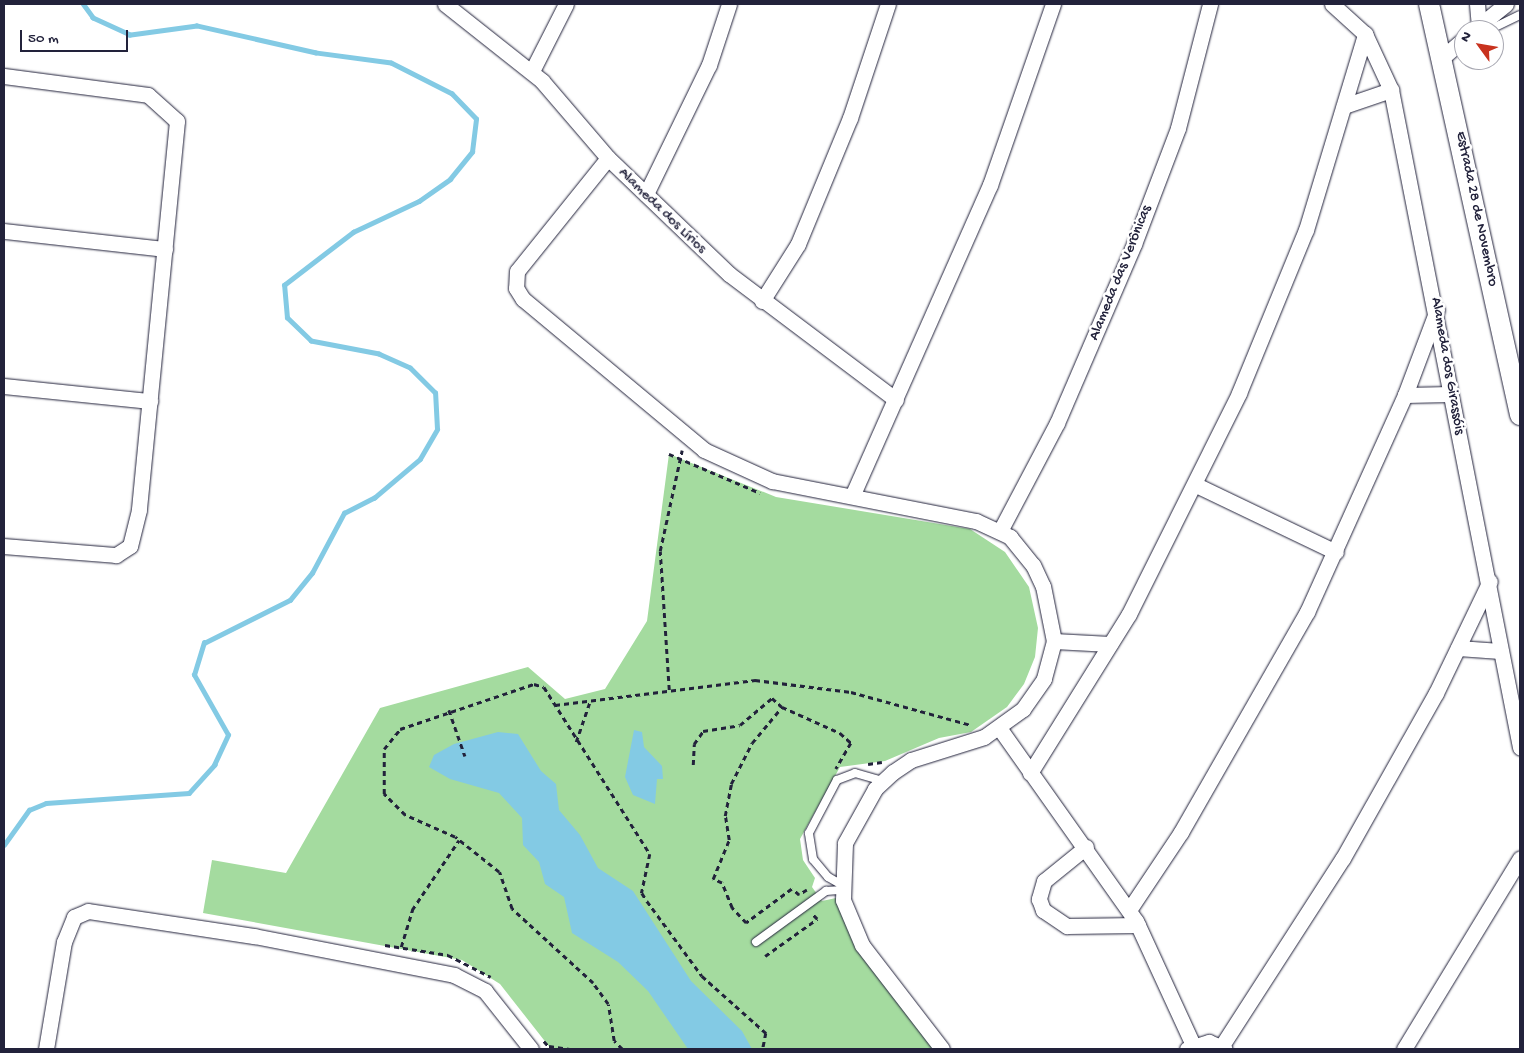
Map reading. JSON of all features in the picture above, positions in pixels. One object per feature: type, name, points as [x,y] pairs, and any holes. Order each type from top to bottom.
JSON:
[{"type":"street","name":"Alameda dos Lírios","points":[[445,4],[532,71],[608,158],[762,301],[896,400]]},
{"type":"street","points":[[532,71],[566,4]]},
{"type":"street","points":[[646,194],[709,65],[729,4]]},
{"type":"street","points":[[762,301],[798,244],[850,118],[888,4]]},
{"type":"street","points":[[853,494],[990,185],[1053,4]]},
{"type":"street","name":"Alameda das Verônicas","points":[[1000,531],[1057,423],[1134,244],[1178,128],[1210,4]]},
{"type":"street","name":"Alameda dos Girassóis","points":[[1332,4],[1365,34],[1391,90],[1437,309],[1450,394],[1490,581],[1500,651],[1520,747]]},
{"type":"street","name":"Estrada 28 de Novembro","points":[[1429,4],[1444,57],[1517,382],[1520,415]]},
{"type":"street","points":[[1477,4],[1480,20]]},
{"type":"street","points":[[1491,20],[1506,4]]},
{"type":"street","points":[[1030,773],[1110,644],[1196,485],[1275,308],[1306,230],[1365,34]]},
{"type":"street","points":[[1444,57],[1454,48]]},
{"type":"street","points":[[4,76],[148,95],[170,111],[177,121],[139,510],[134,537],[124,552],[93,554],[4,546]]},
{"type":"street","points":[[1344,106],[1391,90]]},
{"type":"street","points":[[608,158],[524,260],[515,278],[516,288],[584,354],[704,450],[772,481],[853,494],[968,519],[1000,531],[1033,565],[1049,607],[1054,641],[1044,679],[1023,709],[1000,729],[911,760],[883,781],[845,843],[842,888],[862,945],[942,1049]]},
{"type":"street","points":[[4,231],[165,249]]},
{"type":"street","points":[[1129,910],[1233,746],[1336,552],[1405,395],[1437,309]]},
{"type":"street","points":[[4,386],[150,401]]},
{"type":"street","points":[[1405,395],[1450,394]]},
{"type":"street","points":[[1196,485],[1336,552]]},
{"type":"street","points":[[1000,729],[1030,773],[1086,847],[1138,925],[1190,1047],[1209,1042],[1223,1048],[1343,858],[1458,648],[1490,581]]},
{"type":"street","points":[[1054,641],[1110,644]]},
{"type":"street","points":[[1458,648],[1500,651]]},
{"type":"street","points":[[1086,847],[1044,882],[1039,899],[1043,910],[1067,926],[1138,925]]},
{"type":"street","points":[[1404,1049],[1514,882],[1520,858]]},
{"type":"street","points":[[46,1049],[64,942],[74,917],[88,911],[254,936],[454,975],[486,992],[531,1049]]},
{"type":"lane","points":[[1504,21],[1520,15]]},
{"type":"lane","points":[[842,888],[828,877],[813,859],[809,833],[837,780],[856,772],[883,781]]},
{"type":"lane","points":[[756,942],[818,896],[842,888]]},
{"type":"path","points":[[669,690],[660,552],[685,436]]},
{"type":"path","points":[[669,454],[769,495]]},
{"type":"path","points":[[555,705],[669,690],[689,691],[738,680],[828,687],[977,728],[971,732]]},
{"type":"path","points":[[622,1049],[614,1041],[608,1004],[593,984],[512,909],[499,872],[459,840],[405,815],[384,794],[381,773],[384,749],[400,729],[449,710],[534,684],[544,688],[576,742],[650,854],[642,893],[702,976],[766,1033],[763,1049]]},
{"type":"path","points":[[693,765],[694,744],[703,731],[740,725],[772,698],[782,707],[840,732],[851,743],[832,774],[845,765]]},
{"type":"path","points":[[576,742],[590,701]]},
{"type":"path","points":[[765,956],[816,919],[810,911],[822,901],[812,886],[798,895],[792,889],[746,923],[732,908],[722,884],[713,879],[729,840],[725,816],[731,784],[752,743],[782,707]]},
{"type":"path","points":[[449,710],[465,756]]},
{"type":"path","points":[[864,765],[885,761]]},
{"type":"path","points":[[401,948],[412,910],[459,840]]},
{"type":"path","points":[[549,1046],[570,1049]]},
{"type":"green space","points":[[669,454],[776,497],[970,529],[1005,552],[1029,587],[1038,628],[1035,657],[1024,684],[1007,707],[971,732],[939,738],[885,761],[840,767],[800,839],[803,860],[815,878],[812,887],[822,901],[836,898],[883,982],[935,1049],[551,1049],[500,984],[462,960],[203,913],[212,860],[286,873],[380,708],[528,667],[565,699],[605,689],[647,621]]},
{"type":"water","points":[[634,730],[642,732],[644,747],[662,766],[663,779],[657,779],[655,804],[633,795],[625,777]]},
{"type":"water","points":[[498,732],[518,734],[541,771],[556,784],[559,810],[580,835],[598,868],[633,891],[691,981],[742,1031],[752,1049],[688,1049],[648,991],[618,962],[572,933],[564,897],[545,884],[539,862],[523,845],[522,818],[499,793],[450,779],[429,767],[434,755],[454,744]]},
{"type":"waterway","points":[[4,845],[29,810],[46,803],[189,793],[214,765],[228,735],[194,675],[204,643],[290,600],[312,573],[344,513],[374,498],[420,459],[437,429],[435,393],[410,368],[379,354],[311,341],[287,318],[284,285],[353,232],[419,201],[450,179],[472,152],[476,119],[452,94],[391,63],[316,53],[197,26],[130,35],[93,18],[83,4]]}]
